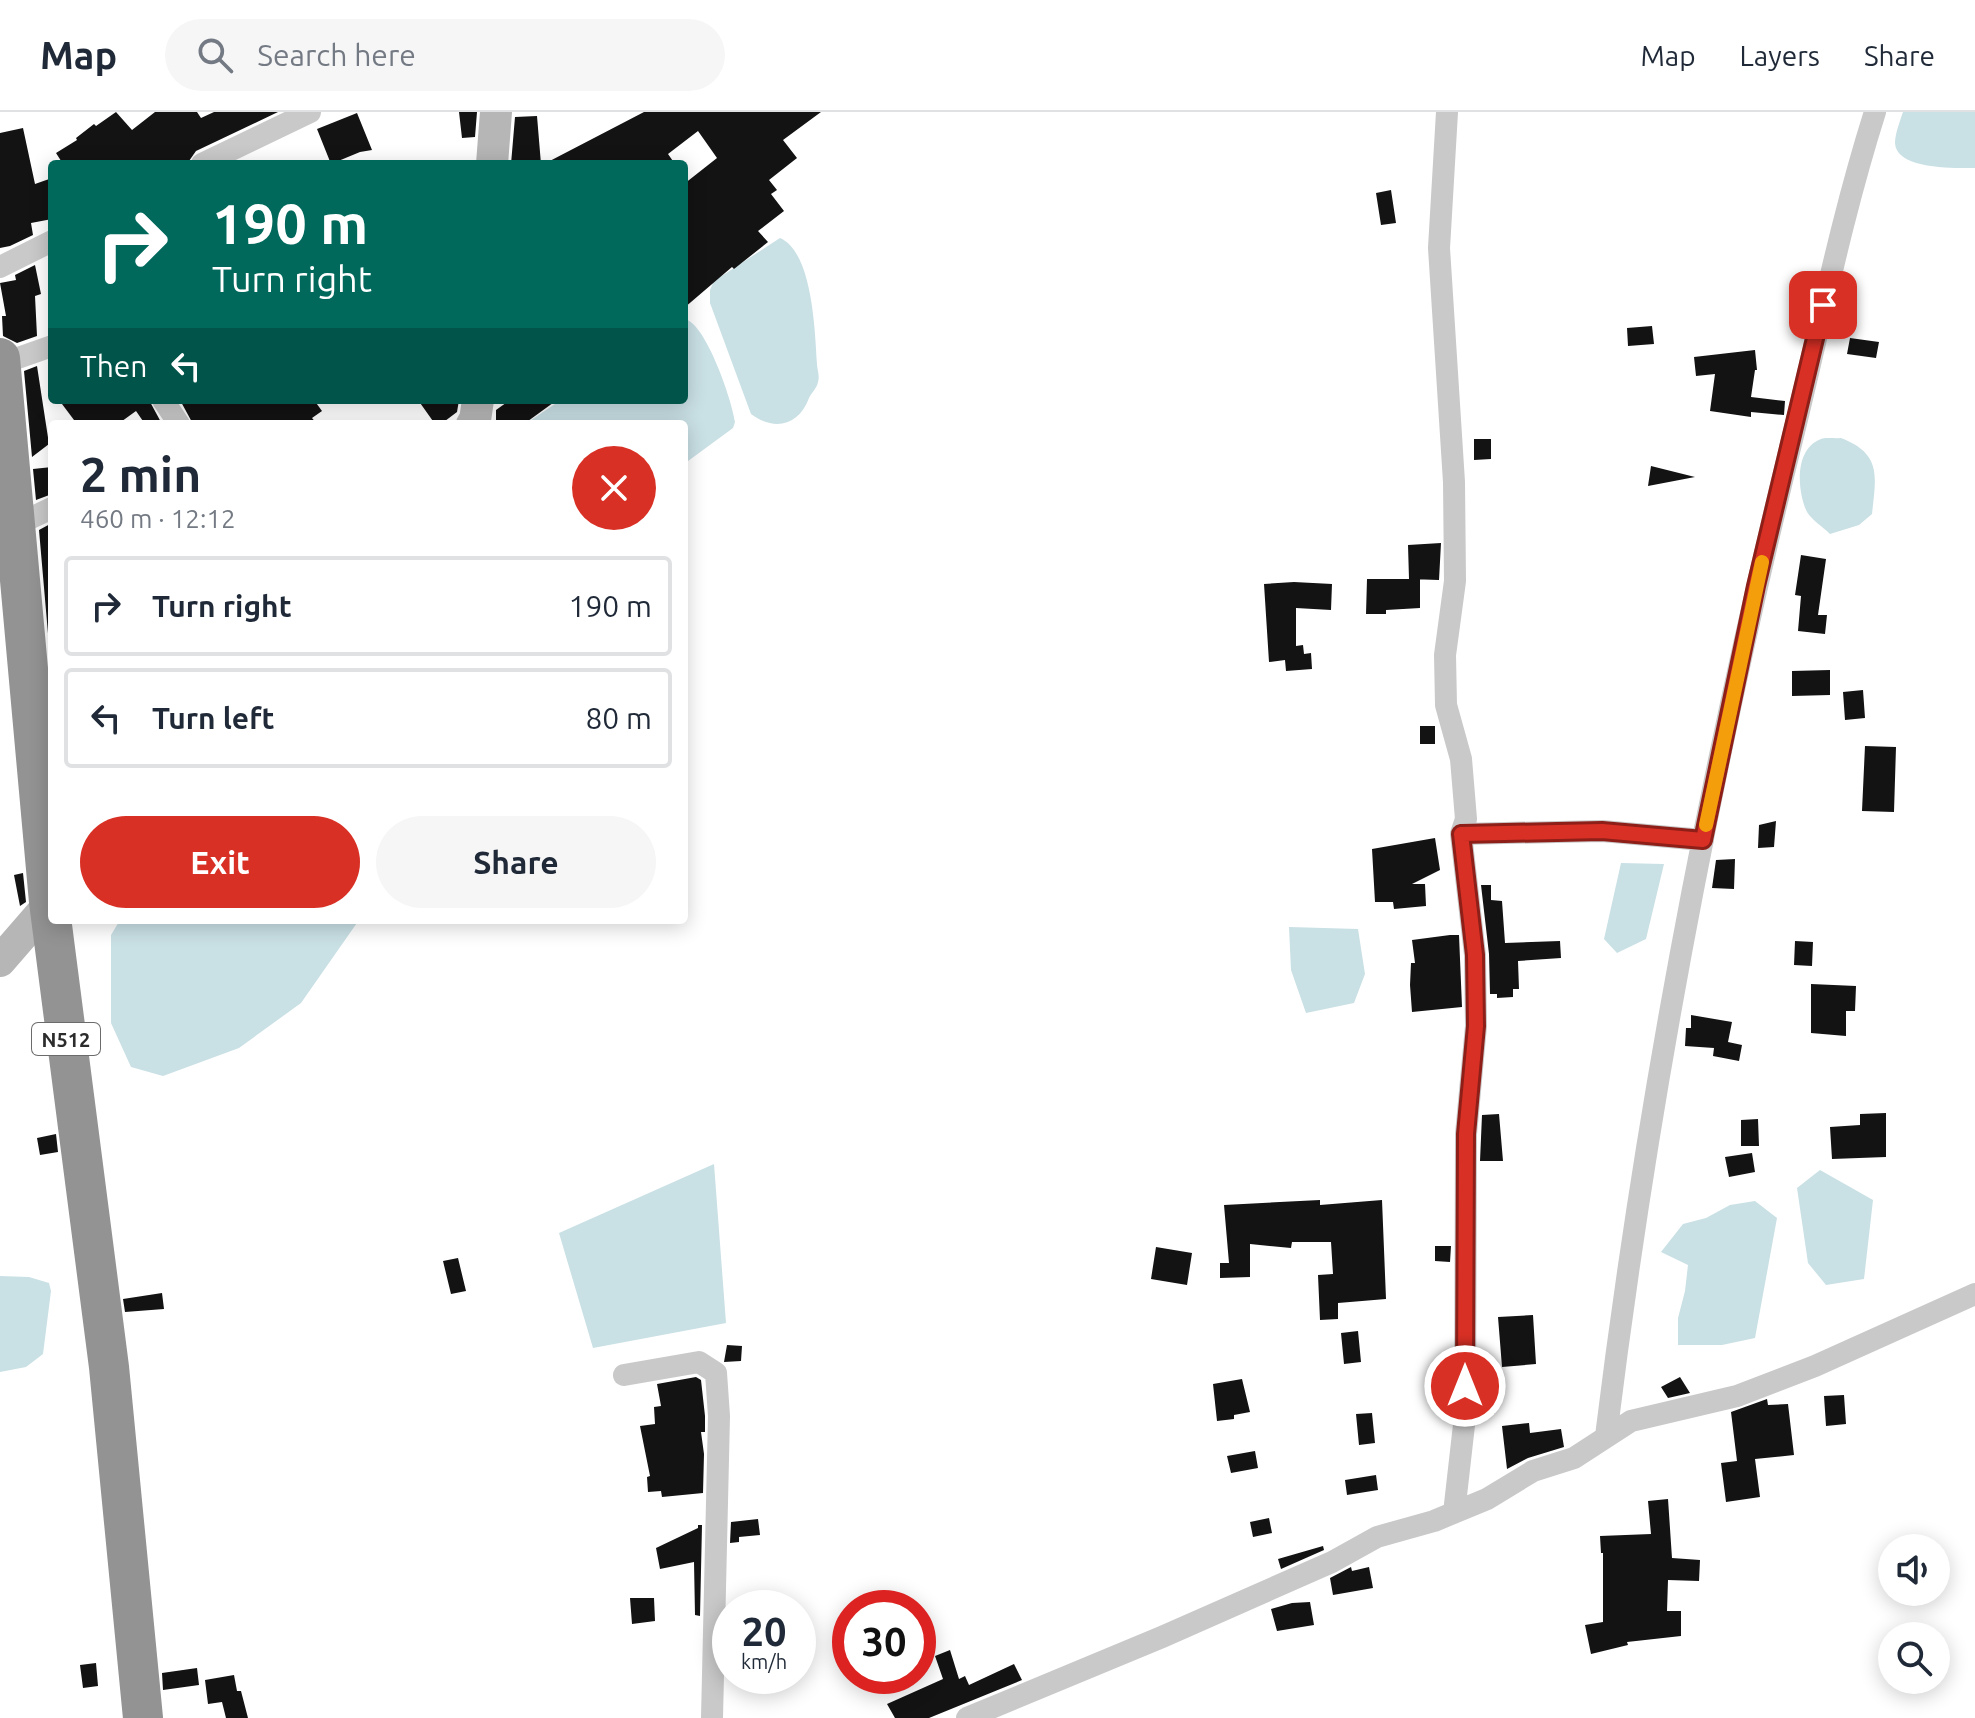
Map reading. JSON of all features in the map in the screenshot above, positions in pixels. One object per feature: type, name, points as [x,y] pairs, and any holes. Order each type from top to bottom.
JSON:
[{"type":"highway","name":"N512","points":[[0,361],[16,525],[14,644],[48,888]]},
{"type":"highway","name":"N512","points":[[53,924],[109,1367],[143,1718]]},
{"type":"street","points":[[210,160],[310,112]]},
{"type":"street","points":[[492,160],[496,112]]},
{"type":"street","points":[[1447,112],[1439,248],[1454,482],[1455,581],[1445,655],[1446,705],[1461,759],[1466,819],[1461,834],[1475,955],[1476,1026],[1466,1134],[1465,1416],[1454,1513]]},
{"type":"street","points":[[1606,1436],[1645,1155],[1703,840],[1756,586],[1851,187],[1875,112]]},
{"type":"street","points":[[0,267],[48,243]]},
{"type":"street","points":[[0,361],[48,347]]},
{"type":"street","points":[[16,525],[48,510]]},
{"type":"street","points":[[1461,834],[1602,831],[1703,840]]},
{"type":"street","points":[[0,961],[48,904]]},
{"type":"street","points":[[967,1718],[1332,1562],[1377,1537],[1454,1513],[1487,1499],[1533,1471],[1574,1458],[1631,1421],[1737,1396],[1815,1366],[1975,1294]]},
{"type":"street","points":[[624,1375],[699,1362],[716,1373],[719,1416],[712,1718]]},
{"type":"water","points":[[1903,112],[1975,112],[1975,168],[1928,166],[1905,158],[1898,152],[1895,143]]},
{"type":"water","points":[[780,238],[791,246],[806,276],[819,377],[817,386],[799,414],[793,420],[777,424],[751,414],[710,303],[710,290],[714,281]]},
{"type":"water","points":[[688,321],[709,348],[729,397],[735,422],[733,428],[688,461],[688,420],[531,420],[555,404],[688,404]]},
{"type":"water","points":[[1823,438],[1841,438],[1864,451],[1870,459],[1875,488],[1872,514],[1859,525],[1830,534],[1807,512],[1801,493],[1800,471],[1812,444]]},
{"type":"water","points":[[1621,863],[1664,864],[1646,939],[1617,953],[1604,939]]},
{"type":"water","points":[[118,924],[356,924],[301,1003],[239,1048],[163,1076],[131,1067],[111,1023],[111,935]]},
{"type":"water","points":[[1289,927],[1358,929],[1365,974],[1354,1003],[1306,1013],[1291,970]]},
{"type":"water","points":[[714,1164],[726,1323],[593,1348],[559,1233]]},
{"type":"water","points":[[1820,1170],[1873,1200],[1864,1279],[1826,1285],[1808,1263],[1797,1188]]},
{"type":"water","points":[[1755,1201],[1777,1218],[1755,1338],[1722,1345],[1678,1345],[1678,1318],[1688,1265],[1661,1252],[1683,1224],[1706,1218],[1730,1205]]},
{"type":"water","points":[[0,1276],[29,1277],[49,1283],[51,1291],[43,1354],[26,1367],[0,1372]]},
{"type":"building","points":[[116,112],[132,130],[155,112],[197,112],[201,118],[214,112],[278,112],[196,151],[190,160],[60,160],[56,153],[77,140],[94,124],[96,126]]},
{"type":"building","points":[[459,112],[477,112],[475,137],[462,138]]},
{"type":"building","points":[[644,112],[821,112],[783,140],[797,158],[769,180],[777,190],[771,194],[784,211],[758,231],[768,242],[734,269],[732,267],[688,305],[688,181],[717,158],[698,131],[668,154],[672,160],[552,160]]},
{"type":"building","points":[[357,113],[372,150],[341,160],[329,160],[317,129]]},
{"type":"building","points":[[537,116],[541,160],[511,160],[515,117]]},
{"type":"building","points":[[23,128],[35,184],[48,179],[48,220],[31,223],[33,235],[0,248],[0,133]]},
{"type":"building","points":[[1391,190],[1396,223],[1381,225],[1376,193]]},
{"type":"building","points":[[35,265],[41,294],[35,296],[37,336],[17,343],[3,336],[2,316],[6,316],[0,283],[16,280],[15,275]]},
{"type":"building","points":[[1652,326],[1654,344],[1628,346],[1627,328]]},
{"type":"building","points":[[1850,338],[1879,342],[1876,358],[1847,354]]},
{"type":"building","points":[[1755,350],[1757,370],[1751,397],[1785,401],[1784,415],[1751,412],[1751,417],[1710,411],[1715,374],[1696,376],[1694,357]]},
{"type":"building","points":[[37,366],[48,438],[48,445],[32,457],[24,371]]},
{"type":"building","points":[[62,404],[151,404],[160,420],[142,420],[136,411],[124,420],[74,420]]},
{"type":"building","points":[[182,404],[317,404],[322,411],[312,418],[314,420],[191,420]]},
{"type":"building","points":[[421,404],[458,404],[457,412],[446,420],[432,420]]},
{"type":"building","points":[[504,404],[552,404],[530,420],[496,420],[496,410]]},
{"type":"building","points":[[1474,439],[1491,439],[1491,459],[1474,460]]},
{"type":"building","points":[[1651,466],[1695,477],[1648,486]]},
{"type":"building","points":[[48,467],[48,496],[36,500],[33,469]]},
{"type":"building","points":[[48,525],[48,634],[39,530]]},
{"type":"building","points":[[1441,543],[1439,580],[1409,579],[1408,545]]},
{"type":"building","points":[[1801,555],[1826,559],[1818,615],[1827,615],[1825,634],[1798,631],[1801,596],[1795,595]]},
{"type":"building","points":[[1367,579],[1420,579],[1420,608],[1366,614]]},
{"type":"building","points":[[1264,584],[1332,584],[1331,610],[1296,608],[1296,646],[1303,645],[1304,654],[1311,653],[1312,669],[1286,671],[1285,660],[1269,662]]},
{"type":"building","points":[[1830,670],[1830,695],[1792,696],[1792,671]]},
{"type":"building","points":[[1863,690],[1865,718],[1845,720],[1843,692]]},
{"type":"building","points":[[1420,726],[1435,726],[1435,744],[1420,744]]},
{"type":"building","points":[[1865,746],[1896,747],[1894,812],[1862,811]]},
{"type":"building","points":[[1776,821],[1774,847],[1758,848],[1759,825]]},
{"type":"building","points":[[1435,838],[1440,870],[1412,884],[1425,884],[1426,906],[1394,909],[1393,902],[1375,902],[1372,849]]},
{"type":"building","points":[[1735,859],[1734,889],[1712,888],[1716,860]]},
{"type":"building","points":[[23,873],[26,902],[20,906],[14,875]]},
{"type":"building","points":[[1481,885],[1491,885],[1491,900],[1502,901],[1505,943],[1560,941],[1561,958],[1518,961],[1519,989],[1513,989],[1513,997],[1497,998],[1497,994],[1490,994]]},
{"type":"building","points":[[1459,935],[1462,1007],[1412,1012],[1411,963],[1415,963],[1412,940]]},
{"type":"building","points":[[1795,941],[1813,942],[1812,966],[1794,965]]},
{"type":"building","points":[[1811,984],[1856,986],[1855,1011],[1846,1011],[1846,1036],[1811,1033]]},
{"type":"building","points":[[1691,1015],[1732,1022],[1728,1042],[1742,1045],[1739,1061],[1713,1056],[1714,1048],[1685,1046],[1686,1028],[1691,1028]]},
{"type":"building","points":[[1886,1113],[1886,1157],[1832,1159],[1830,1127],[1860,1125],[1860,1114]]},
{"type":"building","points":[[1499,1114],[1503,1161],[1480,1161],[1482,1115]]},
{"type":"building","points":[[1758,1119],[1759,1146],[1741,1146],[1741,1120]]},
{"type":"building","points":[[56,1134],[58,1152],[40,1155],[37,1138]]},
{"type":"building","points":[[1752,1153],[1755,1172],[1729,1177],[1725,1157]]},
{"type":"building","points":[[1320,1200],[1320,1205],[1382,1200],[1386,1299],[1338,1303],[1338,1319],[1320,1320],[1318,1275],[1333,1274],[1331,1242],[1292,1242],[1291,1248],[1250,1244],[1250,1277],[1220,1278],[1220,1263],[1229,1263],[1224,1205]]},
{"type":"building","points":[[1435,1246],[1451,1246],[1450,1262],[1435,1261]]},
{"type":"building","points":[[1156,1247],[1192,1253],[1187,1285],[1151,1279]]},
{"type":"building","points":[[458,1258],[466,1291],[451,1294],[443,1261]]},
{"type":"building","points":[[162,1293],[164,1309],[125,1312],[123,1299]]},
{"type":"building","points":[[1533,1315],[1536,1364],[1502,1367],[1498,1317]]},
{"type":"building","points":[[1358,1331],[1361,1362],[1344,1364],[1341,1333]]},
{"type":"building","points":[[727,1345],[742,1346],[741,1361],[724,1362]]},
{"type":"building","points":[[696,1377],[701,1380],[705,1416],[705,1432],[701,1432],[703,1493],[662,1497],[661,1491],[648,1492],[647,1477],[650,1476],[640,1426],[655,1424],[654,1407],[661,1406],[657,1384]]},
{"type":"building","points":[[1680,1377],[1690,1393],[1668,1398],[1661,1387]]},
{"type":"building","points":[[1242,1379],[1250,1412],[1234,1415],[1234,1419],[1217,1421],[1213,1384]]},
{"type":"building","points":[[1844,1395],[1846,1424],[1826,1426],[1824,1396]]},
{"type":"building","points":[[1479,1399],[1494,1400],[1495,1414],[1479,1414]]},
{"type":"building","points":[[1767,1399],[1768,1405],[1788,1404],[1794,1455],[1755,1459],[1760,1497],[1726,1502],[1721,1463],[1737,1461],[1731,1412]]},
{"type":"building","points":[[1372,1413],[1375,1443],[1359,1445],[1356,1414]]},
{"type":"building","points":[[1529,1423],[1530,1433],[1561,1429],[1564,1447],[1528,1458],[1507,1469],[1502,1426]]},
{"type":"building","points":[[1255,1451],[1258,1468],[1231,1473],[1227,1456]]},
{"type":"building","points":[[1376,1475],[1378,1490],[1347,1495],[1345,1480]]},
{"type":"building","points":[[1668,1499],[1672,1558],[1700,1560],[1699,1581],[1668,1580],[1667,1611],[1681,1611],[1681,1636],[1627,1642],[1628,1645],[1591,1654],[1585,1625],[1603,1622],[1603,1553],[1600,1536],[1651,1534],[1648,1501]]},
{"type":"building","points":[[1269,1518],[1272,1533],[1253,1537],[1250,1522]]},
{"type":"building","points":[[758,1519],[760,1535],[739,1537],[739,1542],[730,1543],[731,1522]]},
{"type":"building","points":[[702,1525],[700,1616],[695,1615],[694,1562],[660,1569],[656,1548],[698,1528]]},
{"type":"building","points":[[1323,1546],[1324,1550],[1281,1569],[1278,1559]]},
{"type":"building","points":[[1351,1567],[1352,1571],[1369,1567],[1373,1588],[1333,1595],[1330,1578]]},
{"type":"building","points":[[630,1598],[654,1598],[655,1621],[632,1624]]},
{"type":"building","points":[[1310,1602],[1314,1625],[1277,1631],[1271,1609]]},
{"type":"building","points":[[950,1650],[959,1679],[965,1676],[969,1685],[1014,1664],[1022,1680],[929,1718],[895,1718],[887,1704],[909,1694],[936,1694],[936,1682],[943,1679],[936,1656]]},
{"type":"building","points":[[96,1663],[98,1686],[83,1688],[80,1665]]},
{"type":"building","points":[[197,1668],[199,1685],[163,1690],[162,1673]]},
{"type":"building","points":[[234,1675],[248,1718],[226,1718],[222,1702],[208,1704],[205,1680]]},
{"type":"slow traffic","points":[[1706,825],[1762,562]]},
{"type":"route","points":[[1465,1386],[1466,1134],[1476,1026],[1475,955],[1461,834],[1602,831],[1703,840],[1756,586],[1823,305]]}]
